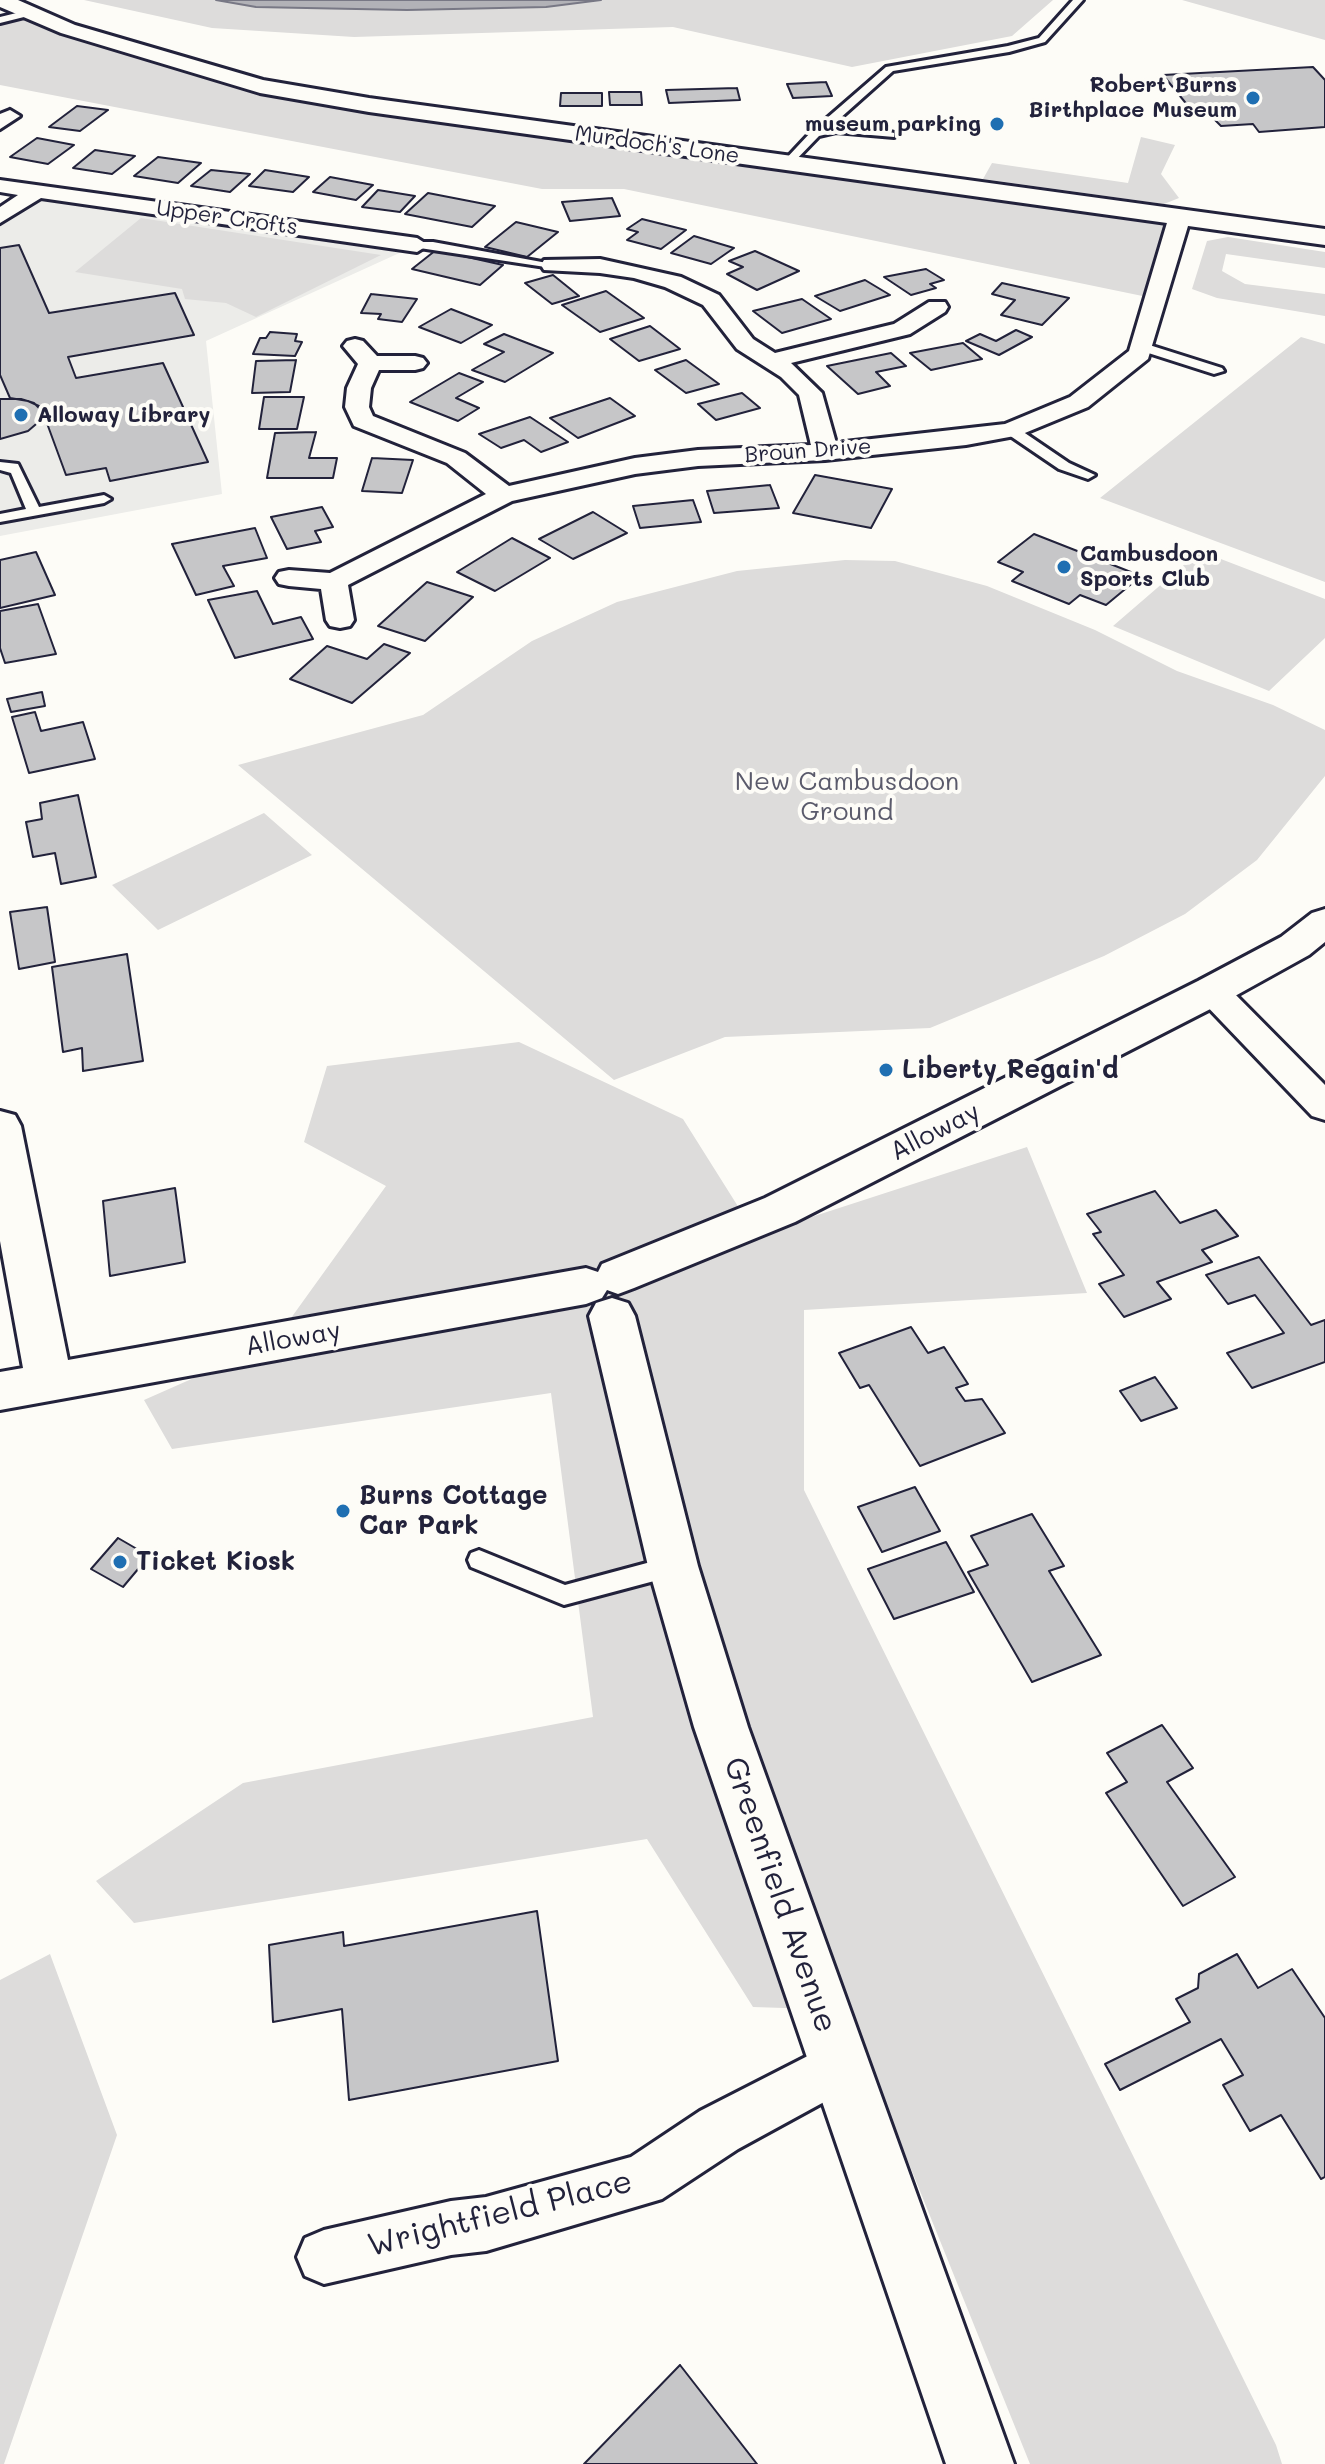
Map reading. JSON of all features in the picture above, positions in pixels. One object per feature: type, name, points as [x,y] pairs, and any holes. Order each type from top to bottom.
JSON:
[{"type":"street","name":"Murdoch's Lone","points":[[1,0],[68,29],[260,86],[369,105],[1325,237]]},
{"type":"street","name":"Upper Crofts","points":[[0,186],[417,245]]},
{"type":"street","points":[[0,217],[38,191]]},
{"type":"street","name":"Broun Drive","points":[[334,582],[504,495],[594,474],[698,458],[932,443],[1011,430],[1079,402],[1140,354],[1180,216]]},
{"type":"street","points":[[552,265],[603,259],[673,282],[711,300],[745,344],[810,393],[825,452]]},
{"type":"street","points":[[771,361],[902,329],[937,307]]},
{"type":"street","points":[[415,363],[362,355],[357,407],[363,421],[456,458],[504,495]]},
{"type":"street","points":[[289,578],[334,582],[340,620]]},
{"type":"street","name":"Alloway","points":[[0,1391],[605,1293],[780,1210],[1212,991],[1295,946],[1325,922]]},
{"type":"street","points":[[1212,991],[1325,1107]]},
{"type":"street","points":[[0,1126],[49,1382]]},
{"type":"street","name":"Greenfield Avenue","points":[[605,1293],[673,1566],[721,1727],[980,2464]]},
{"type":"street","name":"Wrightfield Place","points":[[324,2257],[451,2228],[486,2224],[643,2180],[719,2130],[839,2066]]},
{"type":"lane","points":[[787,163],[815,134],[890,69],[1009,49],[1042,40],[1078,0]]},
{"type":"lane","points":[[0,20],[29,13]]},
{"type":"lane","points":[[815,134],[836,129],[890,135]]},
{"type":"lane","points":[[417,245],[552,265]]},
{"type":"lane","points":[[1143,347],[1218,371]]},
{"type":"lane","points":[[1011,430],[1064,466],[1088,475]]},
{"type":"lane","points":[[0,466],[13,467],[17,472],[34,512]]},
{"type":"lane","points":[[0,518],[104,499]]},
{"type":"lane","points":[[479,1560],[564,1595],[673,1566]]},
{"type":"shaded area","points":[[216,0],[601,0],[546,7],[407,10],[256,7]]},
{"type":"shaded area","points":[[38,191],[417,245],[206,341],[222,494],[0,536],[0,217]]},
{"type":"green space","points":[[84,0],[1053,0],[1012,36],[852,67],[673,27],[354,37],[212,28]]},
{"type":"green space","points":[[1182,0],[1325,0],[1325,40],[1271,25]]},
{"type":"green space","points":[[29,13],[260,86],[1180,216],[1157,299],[624,189],[542,189],[0,85],[0,20]]},
{"type":"green space","points":[[1141,137],[1175,145],[1161,174],[1179,198],[1164,204],[983,179],[992,163],[1128,183]]},
{"type":"green space","points":[[141,218],[381,255],[256,317],[226,303],[185,299],[182,289],[75,272]]},
{"type":"green space","points":[[1228,237],[1325,252],[1325,268],[1226,254],[1222,271],[1245,284],[1325,294],[1325,316],[1217,298],[1192,289],[1207,241]]},
{"type":"green space","points":[[1301,337],[1325,344],[1325,582],[1100,498]]},
{"type":"green space","points":[[1200,551],[1325,599],[1325,638],[1269,691],[1113,626]]},
{"type":"green space","name":"New Cambusdoon Ground","points":[[845,560],[895,561],[987,586],[1095,630],[1177,671],[1273,705],[1325,730],[1325,776],[1257,860],[1185,914],[1104,956],[930,1028],[725,1037],[614,1080],[238,765],[423,715],[532,641],[617,602],[737,571]]},
{"type":"green space","points":[[264,813],[312,855],[158,930],[112,885]]},
{"type":"green space","points":[[519,1042],[683,1119],[756,1235],[1027,1147],[1087,1293],[804,1310],[804,1490],[1276,2445],[1282,2464],[1030,2464],[847,2010],[753,2007],[647,1839],[134,1923],[96,1881],[243,1783],[593,1717],[551,1393],[172,1449],[144,1400],[273,1343],[386,1186],[304,1142],[327,1066]]},
{"type":"green space","points":[[50,1954],[117,2135],[4,2464],[0,2464],[0,1980]]},
{"type":"building","name":"Robert Burns Birthplace Museum","points":[[1313,67],[1325,80],[1325,127],[1259,132],[1253,124],[1221,126],[1211,116],[1197,117],[1163,75]]},
{"type":"building","points":[[826,82],[832,96],[793,98],[787,84]]},
{"type":"building","points":[[737,88],[740,100],[669,103],[666,90]]},
{"type":"building","points":[[609,92],[641,92],[642,105],[610,105]]},
{"type":"building","points":[[561,93],[602,93],[602,106],[560,106]]},
{"type":"building","points":[[77,106],[108,110],[80,131],[49,127]]},
{"type":"building","points":[[37,138],[74,145],[48,164],[10,157]]},
{"type":"building","points":[[95,150],[135,156],[112,174],[73,168]]},
{"type":"building","points":[[158,157],[201,163],[178,183],[134,176]]},
{"type":"building","points":[[211,170],[250,174],[230,192],[191,186]]},
{"type":"building","points":[[265,170],[309,177],[293,192],[249,186]]},
{"type":"building","points":[[330,177],[373,185],[356,200],[313,192]]},
{"type":"building","points":[[378,190],[415,196],[400,212],[362,207]]},
{"type":"building","points":[[428,193],[495,206],[472,227],[405,214]]},
{"type":"building","points":[[612,198],[620,216],[570,221],[562,202]]},
{"type":"building","points":[[642,219],[686,230],[661,249],[627,240],[638,232],[627,229]]},
{"type":"building","points":[[516,222],[558,232],[527,257],[485,247]]},
{"type":"building","points":[[694,236],[734,248],[711,264],[671,253]]},
{"type":"building","points":[[19,245],[49,313],[175,293],[194,335],[68,357],[76,378],[163,363],[208,462],[110,481],[106,468],[66,475],[41,407],[10,398],[0,375],[0,248]]},
{"type":"building","points":[[436,250],[503,265],[480,285],[412,269]]},
{"type":"building","points":[[755,251],[799,271],[757,290],[727,274],[743,267],[729,261]]},
{"type":"building","points":[[926,269],[944,280],[930,284],[936,288],[911,295],[884,277]]},
{"type":"building","points":[[553,275],[579,296],[552,304],[525,283]]},
{"type":"building","points":[[865,280],[890,295],[840,311],[815,296]]},
{"type":"building","points":[[1002,283],[1069,298],[1042,325],[1001,315],[1015,300],[992,294]]},
{"type":"building","points":[[606,291],[644,318],[600,332],[562,305]]},
{"type":"building","points":[[371,294],[417,299],[402,322],[378,319],[381,314],[361,313]]},
{"type":"building","points":[[802,299],[831,319],[782,333],[753,311]]},
{"type":"building","points":[[451,309],[492,325],[461,343],[419,327]]},
{"type":"building","points":[[650,326],[680,349],[639,361],[610,339]]},
{"type":"building","points":[[1016,330],[1032,337],[999,355],[966,341],[980,334],[996,341]]},
{"type":"building","points":[[270,332],[297,334],[295,341],[302,342],[295,356],[253,354],[260,338],[266,338]]},
{"type":"building","points":[[504,334],[553,353],[505,382],[472,370],[504,352],[484,344]]},
{"type":"building","points":[[963,343],[982,359],[931,370],[910,353]]},
{"type":"building","points":[[891,353],[906,366],[876,372],[890,386],[858,394],[827,366]]},
{"type":"building","points":[[296,360],[290,392],[252,393],[256,361]]},
{"type":"building","points":[[686,360],[719,384],[686,393],[655,370]]},
{"type":"building","points":[[459,373],[483,382],[456,398],[479,408],[458,421],[410,402]]},
{"type":"building","points":[[742,393],[760,408],[716,420],[698,404]]},
{"type":"building","points":[[264,397],[304,397],[297,429],[259,429]]},
{"type":"building","points":[[610,398],[635,416],[578,438],[550,418]]},
{"type":"building","name":"Alloway Library","points":[[0,399],[21,399],[34,403],[43,412],[42,419],[28,431],[0,439]]},
{"type":"building","points":[[530,417],[568,442],[541,452],[524,440],[501,448],[479,434]]},
{"type":"building","points":[[316,432],[309,458],[337,458],[333,478],[267,478],[275,433]]},
{"type":"building","points":[[372,458],[413,460],[402,493],[362,491]]},
{"type":"building","points":[[815,475],[892,489],[871,528],[793,513]]},
{"type":"building","points":[[770,485],[779,508],[714,513],[707,491]]},
{"type":"building","points":[[693,500],[701,522],[640,528],[633,506]]},
{"type":"building","points":[[322,507],[333,527],[315,531],[321,542],[287,549],[271,517]]},
{"type":"building","points":[[593,512],[627,533],[573,559],[539,539]]},
{"type":"building","points":[[255,528],[267,558],[223,566],[234,586],[196,595],[172,544]]},
{"type":"building","name":"Cambusdoon Sports Club","points":[[1034,534],[1141,576],[1106,605],[1080,595],[1069,604],[1012,581],[1023,572],[998,562]]},
{"type":"building","points":[[512,538],[550,558],[495,591],[457,572]]},
{"type":"building","points":[[36,552],[55,595],[0,608],[0,560]]},
{"type":"building","points":[[427,582],[473,597],[425,641],[378,626]]},
{"type":"building","points":[[257,591],[273,624],[301,617],[313,639],[235,658],[208,600]]},
{"type":"building","points":[[38,604],[56,654],[5,663],[0,648],[0,611]]},
{"type":"building","points":[[384,644],[410,653],[352,703],[290,679],[327,646],[367,659]]},
{"type":"building","points":[[42,692],[45,706],[11,712],[7,699]]},
{"type":"building","points":[[35,712],[41,731],[83,722],[95,759],[29,773],[12,717]]},
{"type":"building","points":[[78,795],[96,877],[61,884],[55,853],[33,857],[26,822],[42,819],[40,803]]},
{"type":"building","points":[[47,907],[55,962],[19,969],[10,912]]},
{"type":"building","points":[[127,954],[143,1061],[83,1071],[82,1048],[63,1052],[52,967]]},
{"type":"building","points":[[175,1188],[185,1262],[110,1276],[103,1201]]},
{"type":"building","points":[[1155,1191],[1180,1223],[1216,1210],[1238,1236],[1202,1250],[1212,1262],[1157,1282],[1171,1299],[1124,1317],[1099,1284],[1124,1275],[1093,1234],[1101,1232],[1087,1214]]},
{"type":"building","points":[[1259,1257],[1311,1325],[1325,1320],[1325,1362],[1252,1388],[1227,1353],[1284,1333],[1255,1295],[1228,1304],[1206,1275]]},
{"type":"building","points":[[911,1327],[928,1353],[944,1347],[968,1384],[956,1388],[965,1401],[982,1399],[1005,1433],[920,1466],[869,1385],[860,1388],[839,1353]]},
{"type":"building","points":[[1155,1377],[1177,1408],[1141,1421],[1120,1391]]},
{"type":"building","points":[[915,1487],[940,1531],[882,1552],[858,1507]]},
{"type":"building","points":[[1032,1514],[1064,1566],[1049,1571],[1101,1655],[1032,1682],[968,1572],[988,1565],[971,1536]]},
{"type":"building","name":"Ticket Kiosk","points":[[118,1538],[149,1556],[123,1587],[91,1569]]},
{"type":"building","points":[[946,1542],[974,1592],[894,1619],[868,1569]]},
{"type":"building","points":[[1162,1725],[1193,1768],[1167,1782],[1235,1877],[1183,1906],[1106,1793],[1127,1782],[1107,1753]]},
{"type":"building","points":[[537,1911],[558,2061],[349,2100],[342,2009],[273,2022],[269,1945],[343,1932],[344,1946]]},
{"type":"building","points":[[1237,1954],[1258,1988],[1292,1969],[1325,2018],[1325,2177],[1321,2179],[1281,2115],[1250,2131],[1223,2085],[1243,2075],[1221,2039],[1120,2090],[1105,2064],[1190,2022],[1176,1999],[1198,1988],[1199,1974]]},
{"type":"building","points":[[680,2365],[757,2464],[584,2464]]},
{"type":"place","name":"Robert Burns Birthplace Museum","points":[[1253,98]]},
{"type":"place","name":"museum parking","points":[[997,124]]},
{"type":"place","name":"Alloway Library","points":[[21,415]]},
{"type":"place","name":"Cambusdoon Sports Club","points":[[1064,567]]},
{"type":"place","name":"Liberty Regain'd","points":[[886,1070]]},
{"type":"place","name":"Burns Cottage Car Park","points":[[343,1511]]},
{"type":"place","name":"Ticket Kiosk","points":[[120,1562]]}]
